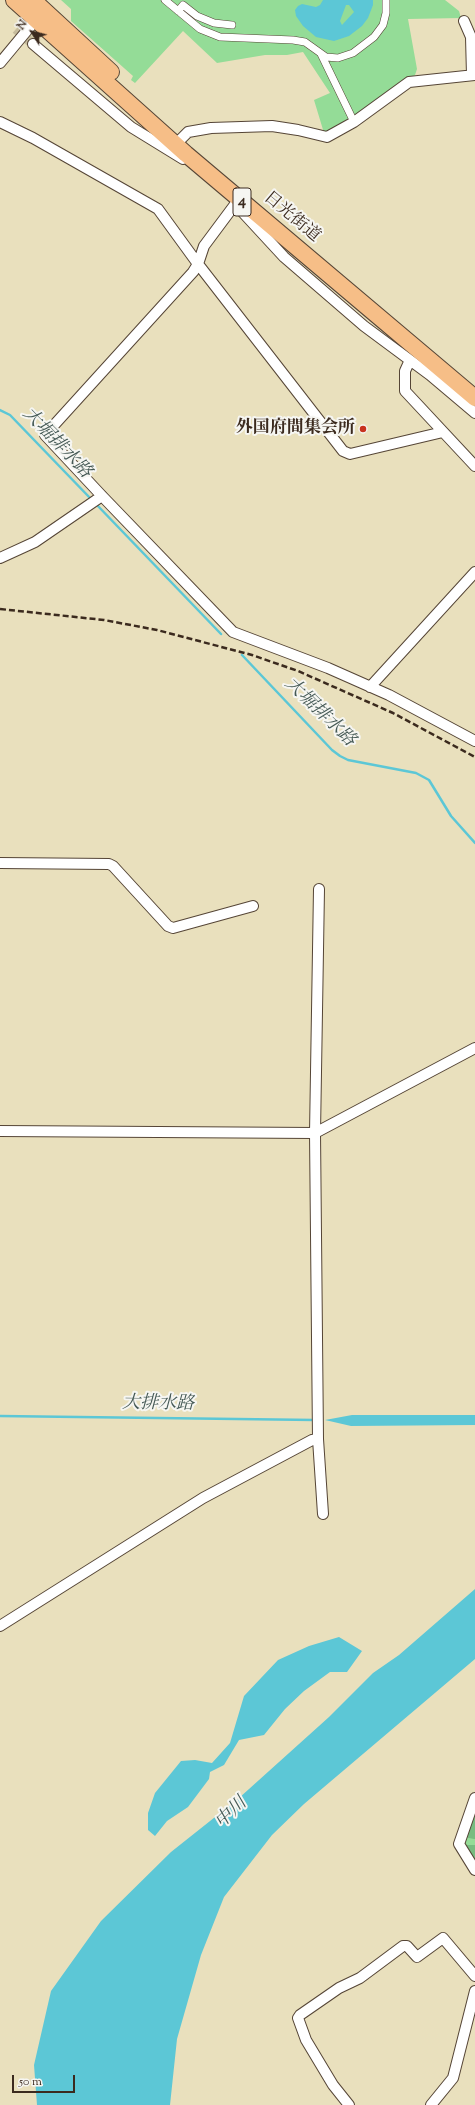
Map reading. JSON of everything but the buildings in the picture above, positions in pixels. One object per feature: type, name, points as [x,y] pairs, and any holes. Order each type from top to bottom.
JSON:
[{"type":"highway","name":"日光街道","points":[[14,0],[38,10],[181,146],[236,201],[475,398]]},
{"type":"highway","name":"日光街道","points":[[181,146],[475,386]]},
{"type":"street","points":[[165,0],[200,29],[220,37],[293,40],[305,42],[326,57],[338,58],[353,53],[368,43],[383,25],[386,13],[386,0]]},
{"type":"street","points":[[178,11],[183,5],[197,16],[214,24],[232,25]]},
{"type":"street","points":[[0,63],[38,10]]},
{"type":"street","points":[[33,44],[131,127],[183,159],[181,146],[188,132],[211,128],[272,126],[327,137],[354,122],[409,82],[474,75],[471,37],[464,21]]},
{"type":"street","points":[[320,54],[354,122]]},
{"type":"street","points":[[0,122],[33,138],[158,209],[198,264],[343,451],[350,454],[443,432]]},
{"type":"street","points":[[475,413],[410,360],[364,326],[284,257],[236,201],[204,246],[198,264],[177,290],[45,435],[233,632],[328,668],[370,687],[475,741]]},
{"type":"street","points":[[410,360],[405,371],[405,391],[475,466]]},
{"type":"street","points":[[0,558],[35,542],[102,496]]},
{"type":"street","points":[[370,687],[475,572]]},
{"type":"street","points":[[0,863],[109,864],[113,866],[168,926],[173,928],[253,906]]},
{"type":"street","points":[[319,888],[315,1133],[317,1408],[323,1514]]},
{"type":"street","points":[[0,1131],[315,1133],[475,1048]]},
{"type":"street","points":[[0,1626],[203,1498],[318,1436]]},
{"type":"street","points":[[475,1798],[459,1844],[475,1870]]},
{"type":"street","points":[[349,2105],[333,2085],[306,2040],[298,2018],[300,2015],[339,1988],[360,1978],[403,1946],[407,1946],[417,1957],[443,1938],[475,1976]]},
{"type":"street","points":[[431,2105],[453,2078],[475,1991]]},
{"type":"green space","points":[[61,0],[445,0],[459,11],[461,18],[408,19],[417,69],[415,75],[356,118],[324,133],[314,100],[330,93],[303,52],[287,55],[265,55],[217,63],[183,31],[135,83],[131,80],[133,76],[71,21],[71,9]]},
{"type":"green space","points":[[475,1808],[475,1862],[463,1840]]},
{"type":"green space","points":[[475,1808],[475,1839],[464,1837]]},
{"type":"green space","points":[[465,1845],[475,1845],[475,1862]]},
{"type":"water","points":[[323,0],[373,0],[373,5],[368,18],[362,26],[349,36],[334,41],[316,37],[303,26],[296,16],[295,10],[302,4],[316,7],[320,5]],"holes":[[[346,5],[349,5],[354,12],[342,25],[340,21]]]},
{"type":"water","points":[[352,1415],[475,1415],[475,1425],[351,1426],[325,1420]]},
{"type":"water","name":"中川","points":[[475,1589],[475,1659],[304,1804],[272,1835],[224,1897],[201,1955],[177,2039],[170,2105],[37,2105],[34,2065],[51,1991],[101,1921],[171,1852],[239,1798],[329,1717],[373,1673],[399,1655]]},
{"type":"water","points":[[339,1637],[362,1651],[347,1672],[330,1672],[304,1691],[285,1709],[264,1735],[239,1740],[224,1765],[210,1772],[209,1779],[188,1807],[167,1821],[155,1836],[148,1830],[148,1813],[155,1793],[181,1761],[195,1760],[212,1763],[230,1743],[244,1696],[278,1660],[309,1646]]},
{"type":"waterway","name":"大堀排水路","points":[[0,410],[10,415],[91,499]]},
{"type":"waterway","name":"大堀排水路","points":[[96,504],[221,634]]},
{"type":"waterway","name":"大堀排水路","points":[[242,655],[332,750],[340,756],[348,760],[416,773],[429,780],[451,816],[475,843]]},
{"type":"waterway","name":"大排水路","points":[[0,1416],[315,1420]]},
{"type":"tunnel","points":[[16,29],[33,44]]},
{"type":"railway","points":[[0,609],[104,620],[157,630],[252,655],[298,671],[393,713],[475,757]]},
{"type":"place","name":"外国府間集会所","points":[[363,429]]}]
